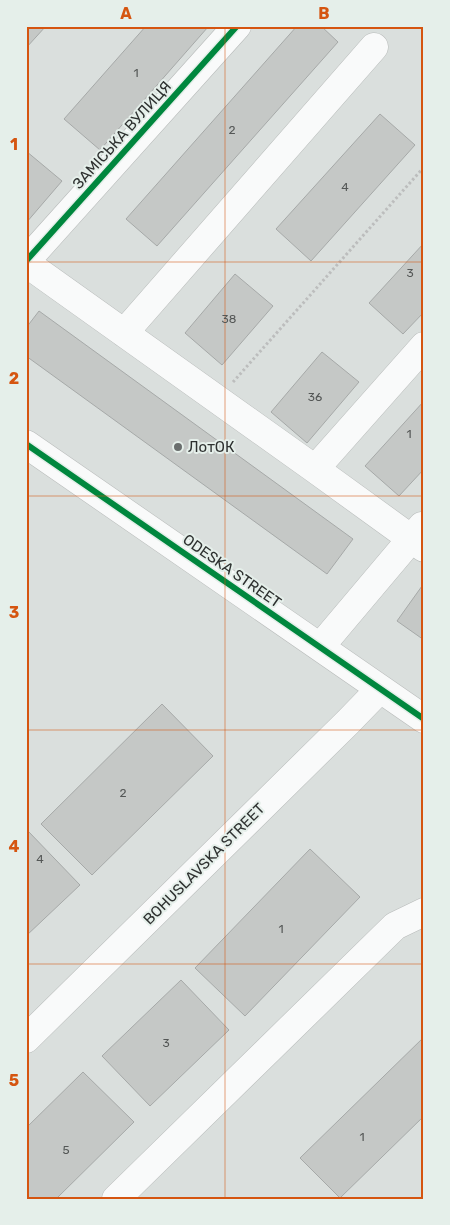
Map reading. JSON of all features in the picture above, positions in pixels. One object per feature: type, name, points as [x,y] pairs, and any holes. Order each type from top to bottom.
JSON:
[{"type":"street","name":"ЗАМІСЬКА ВУЛИЦЯ","points":[[26,262],[237,26]]},
{"type":"street","points":[[124,333],[374,47]]},
{"type":"street","points":[[26,262],[315,469],[420,537],[320,647]]},
{"type":"street","points":[[315,469],[424,346]]},
{"type":"street","name":"ODESKA STREET","points":[[26,444],[424,719]]},
{"type":"street","name":"BOHUSLAVSKA STREET","points":[[26,1039],[380,689]]},
{"type":"street","points":[[116,1199],[395,926],[424,912]]},
{"type":"path","points":[[217,400],[424,167]]},
{"type":"building","points":[[26,26],[46,26],[26,48]]},
{"type":"building","points":[[146,26],[208,27],[100,150],[64,119]]},
{"type":"building","points":[[297,26],[321,26],[338,42],[157,246],[126,219]]},
{"type":"building","points":[[380,114],[415,145],[311,261],[276,229]]},
{"type":"building","points":[[26,151],[62,181],[26,223]]},
{"type":"building","points":[[424,243],[424,312],[403,334],[369,303]]},
{"type":"building","points":[[235,274],[273,306],[222,365],[185,333]]},
{"type":"building","points":[[39,311],[353,539],[327,574],[26,356],[26,328]]},
{"type":"building","points":[[322,352],[359,382],[307,443],[271,412]]},
{"type":"building","points":[[424,401],[424,469],[399,496],[365,466]]},
{"type":"building","points":[[422,586],[424,587],[424,640],[397,621]]},
{"type":"building","points":[[162,704],[213,756],[92,875],[41,824]]},
{"type":"building","points":[[28,831],[80,885],[26,936],[26,832]]},
{"type":"building","points":[[310,849],[360,897],[245,1016],[195,968]]},
{"type":"building","points":[[181,980],[229,1030],[150,1106],[102,1056]]},
{"type":"building","points":[[424,1037],[424,1116],[340,1198],[300,1158]]},
{"type":"building","points":[[83,1072],[134,1122],[56,1199],[26,1199],[26,1128]]},
{"type":"cycle path","points":[[26,261],[237,26]]},
{"type":"cycle path","points":[[26,444],[424,719]]},
{"type":"place","name":"ЛотОК","points":[[178,447]]}]
